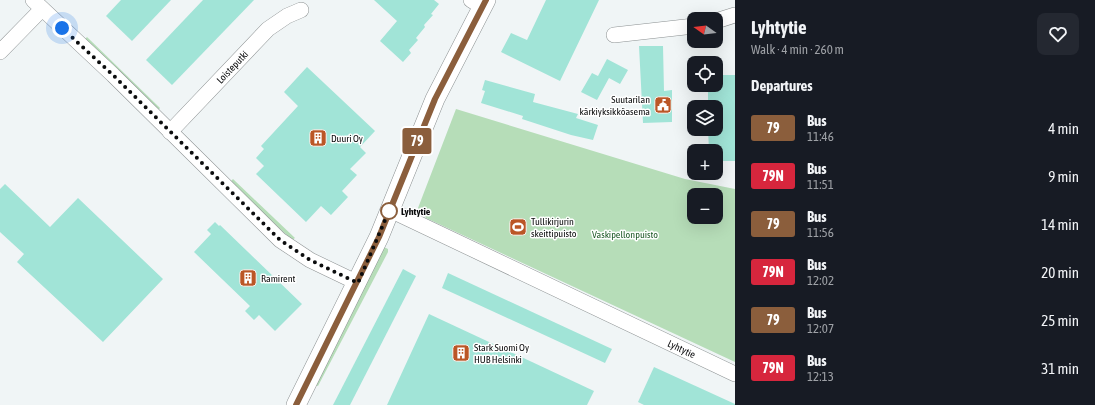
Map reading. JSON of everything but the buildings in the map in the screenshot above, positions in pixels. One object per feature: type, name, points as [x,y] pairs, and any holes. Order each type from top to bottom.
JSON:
[{"type":"main road","points":[[296,405],[358,283],[390,210],[435,99],[480,2]]},
{"type":"street","points":[[0,52],[37,4],[113,75],[280,240],[310,260],[358,283]]},
{"type":"street","name":"Loisteputki","points":[[170,132],[268,29],[287,16],[301,10]]},
{"type":"street","points":[[723,19],[735,15]]},
{"type":"street","points":[[614,35],[687,27]]},
{"type":"street","name":"Lyhtytie","points":[[390,210],[735,374]]},
{"type":"green space","points":[[87,37],[160,108],[157,112],[84,40]]},
{"type":"green space","name":"Vaskipellonpuisto","points":[[456,109],[687,180],[735,189],[735,362],[426,218],[418,208]]},
{"type":"green space","points":[[233,179],[295,238],[292,240],[230,182]]},
{"type":"green space","points":[[382,246],[388,249],[388,252],[318,386],[314,385]]},
{"type":"bus line","name":"79","points":[[296,405],[358,283],[379,237],[435,99],[486,0]]},
{"type":"place","name":"Suutarilan kärkiyksikköasema","points":[[663,105]]},
{"type":"place","name":"Duuri Oy","points":[[318,138]]},
{"type":"place","name":"Lyhtytie","points":[[389,211]]},
{"type":"place","name":"Tullikirjurin skeittipuisto","points":[[518,227]]},
{"type":"place","name":"Ramirent","points":[[248,278]]},
{"type":"place","name":"Stark Suomi Oy HUB Helsinki","points":[[461,353]]},
{"type":"route","points":[[62,28],[113,75],[280,240],[310,260],[335,274],[358,283],[390,210],[389,211]]}]
